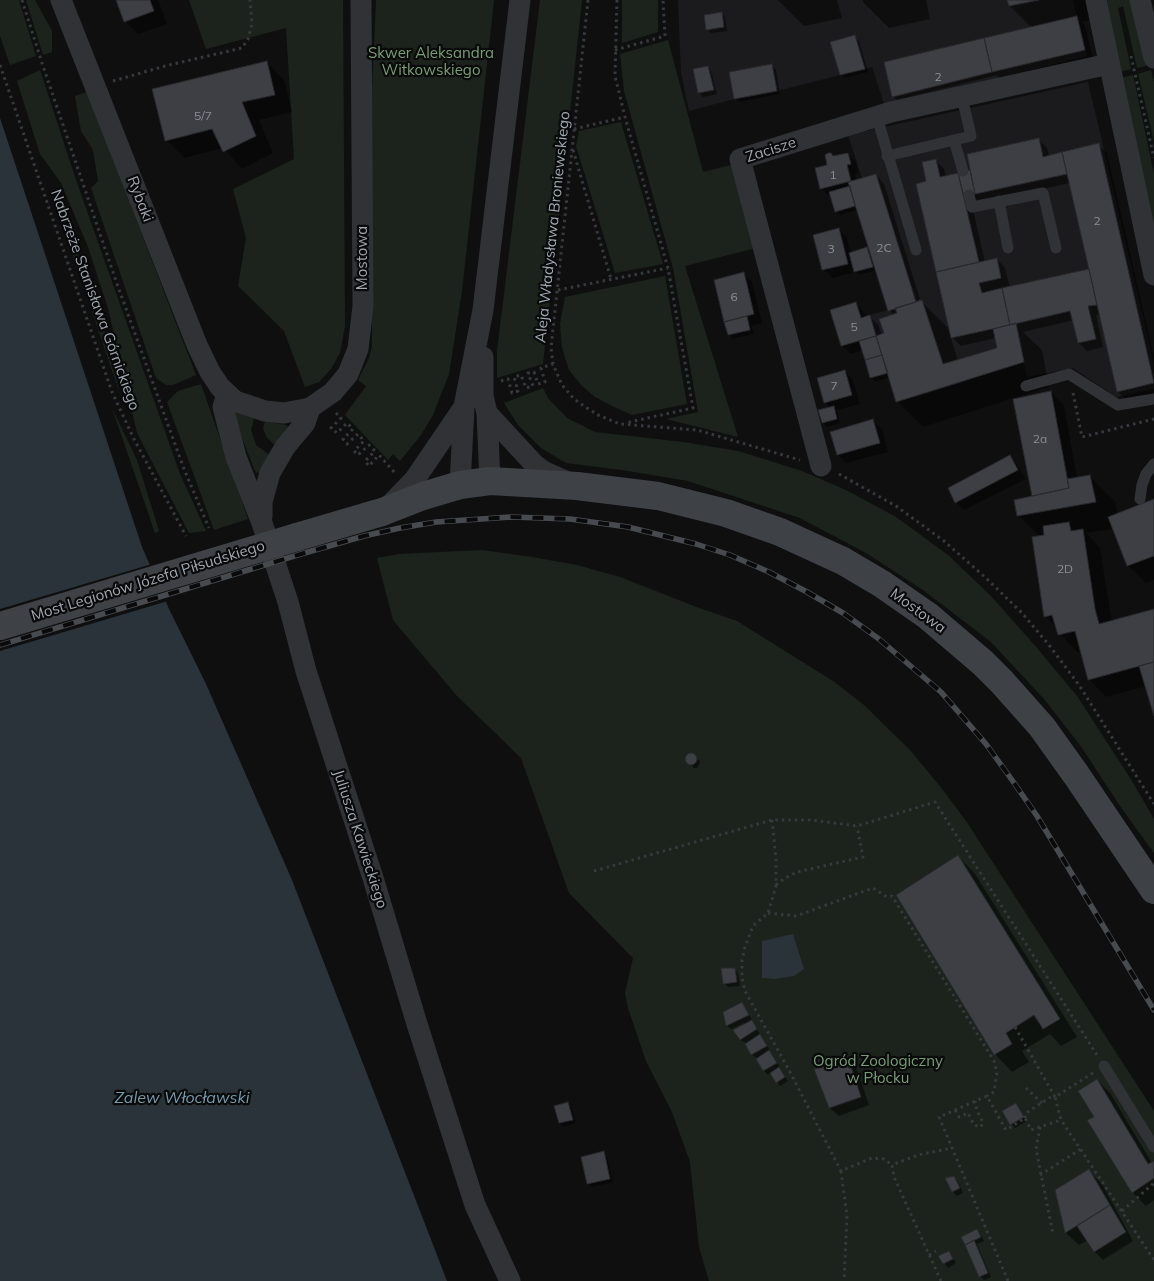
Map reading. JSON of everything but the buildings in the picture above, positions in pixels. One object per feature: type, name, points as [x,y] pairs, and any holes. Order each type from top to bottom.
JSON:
[{"type":"main road","name":"Mostowa","points":[[297,537],[382,512],[423,496],[460,485],[490,481],[577,486],[658,496],[699,505],[754,522],[808,544],[843,561],[914,606],[965,646],[1002,682],[1042,727],[1078,776],[1154,890]]},
{"type":"main road","name":"Most Legionów Józefa Piłsudskiego","points":[[0,626],[297,537]]},
{"type":"street","name":"Rybaki","points":[[62,0],[197,345],[210,372],[226,394]]},
{"type":"street","name":"Mostowa","points":[[226,394],[241,404],[265,412],[284,413],[310,408],[333,392],[348,374],[358,349],[362,306],[361,0]]},
{"type":"street","name":"Mostowa","points":[[460,485],[464,407],[484,310],[520,0]]},
{"type":"street","points":[[1096,0],[1154,276]]},
{"type":"street","points":[[1140,0],[1154,58]]},
{"type":"street","name":"Zacisze","points":[[821,466],[740,159],[877,117],[1109,64]]},
{"type":"street","name":"Mostowa","points":[[484,310],[483,396],[486,413],[490,481]]},
{"type":"street","name":"Juliusza Kawieckiego","points":[[226,394],[224,407],[236,456],[262,523],[288,602],[306,670],[472,1196],[510,1281]]},
{"type":"street","name":"Mostowa","points":[[382,512],[416,479],[464,407]]},
{"type":"street","points":[[262,523],[262,502],[270,473],[286,447],[305,423],[310,408]]},
{"type":"street","name":"Mostowa","points":[[486,413],[535,465],[577,486]]},
{"type":"lane","points":[[887,156],[971,136],[962,97]]},
{"type":"lane","points":[[877,117],[916,250]]},
{"type":"lane","points":[[954,140],[963,172]]},
{"type":"lane","points":[[969,195],[972,207],[1043,193],[1056,248]]},
{"type":"lane","points":[[999,201],[1008,248]]},
{"type":"lane","points":[[1026,386],[1069,374],[1118,405],[1154,399]]},
{"type":"lane","points":[[1140,499],[1146,474],[1154,464]]},
{"type":"lane","points":[[1104,1066],[1154,1147]]},
{"type":"path","points":[[22,0],[116,281],[184,469],[209,528]]},
{"type":"path","points":[[95,86],[165,66],[242,48],[248,39],[252,24],[250,0]]},
{"type":"path","name":"Aleja Władysława Broniewskiego","points":[[588,0],[551,348],[553,364],[562,385],[574,399],[598,415],[620,424],[697,430],[821,466],[864,487],[922,524],[944,541],[1017,607],[1049,645],[1079,685],[1154,804]]},
{"type":"path","points":[[617,0],[615,76],[668,268],[693,408],[620,424]]},
{"type":"path","points":[[615,50],[665,36],[663,0]]},
{"type":"path","points":[[1131,54],[1154,158]]},
{"type":"path","name":"Nabrzeże Stanisława Górnickiego","points":[[0,65],[112,392],[134,439],[186,536]]},
{"type":"path","points":[[574,129],[625,117]]},
{"type":"path","points":[[572,147],[611,279]]},
{"type":"path","points":[[558,290],[668,268]]},
{"type":"path","points":[[493,384],[508,379],[512,393],[518,391],[514,377],[522,375],[526,388],[533,386],[528,373],[534,372],[538,384],[545,382],[541,368],[553,364]]},
{"type":"path","points":[[1069,374],[1082,437],[1154,420]]},
{"type":"path","points":[[334,411],[341,418],[331,428],[337,433],[347,423],[353,429],[343,440],[347,444],[358,434],[364,440],[354,451],[358,455],[368,445],[375,451],[365,462],[369,466],[379,455],[398,478]]},
{"type":"path","points":[[594,871],[772,820],[812,820],[857,826],[935,802],[1104,1066],[1025,1114],[1025,1118],[1006,1130],[987,1096]]},
{"type":"path","points":[[772,820],[776,859],[776,886],[768,913],[753,926],[745,947],[742,960],[744,992],[790,1072],[840,1171],[847,1216],[844,1281]]},
{"type":"path","points":[[776,886],[785,878],[797,872],[863,857],[857,826]]},
{"type":"path","points":[[768,913],[796,916],[873,888],[887,897],[892,896],[994,1062],[997,1072],[994,1092],[939,1117],[1008,1281]]},
{"type":"path","points":[[1015,1027],[1054,1096],[1061,1120],[1154,1260]]},
{"type":"path","points":[[1026,1088],[1042,1103]]},
{"type":"path","points":[[955,1110],[959,1117],[968,1113],[974,1125],[981,1127],[983,1122],[975,1102]]},
{"type":"path","points":[[1025,1118],[1032,1130],[1061,1120]]},
{"type":"path","points":[[1040,1128],[1036,1148],[1053,1234]]},
{"type":"path","points":[[892,1165],[918,1155],[952,1148]]},
{"type":"path","points":[[1040,1175],[1082,1149]]},
{"type":"path","points":[[840,1171],[872,1158],[884,1159],[892,1165],[894,1177],[941,1281]]},
{"type":"path","points":[[1122,1211],[1154,1183]]},
{"type":"path","points":[[928,1255],[936,1251]]},
{"type":"shaded area","points":[[678,0],[1073,0],[1087,56],[885,107],[872,67],[689,111],[681,72]]},
{"type":"shaded area","points":[[1088,82],[1154,363],[1154,389],[1116,397],[1073,368],[1027,377],[1024,362],[896,402],[870,315],[888,310],[848,182],[862,178],[848,135]]},
{"type":"green space","points":[[0,0],[19,0],[36,56],[10,65],[0,36]]},
{"type":"green space","points":[[26,0],[35,0],[52,31],[52,52],[43,55]]},
{"type":"green space","points":[[189,0],[343,0],[345,326],[340,353],[331,369],[319,382],[305,387],[284,331],[238,286],[246,238],[233,189],[294,159],[286,28],[206,49]]},
{"type":"green space","name":"Skwer Aleksandra Witkowskiego","points":[[376,0],[494,0],[462,291],[449,374],[433,415],[421,435],[400,461],[393,454],[388,460],[345,415],[366,386],[358,380],[369,358],[372,347],[372,92]]},
{"type":"green space","points":[[540,0],[582,0],[543,364],[497,378],[497,351]]},
{"type":"green space","points":[[622,0],[658,0],[658,32],[622,43]]},
{"type":"green space","points":[[1108,0],[1133,0],[1150,65],[1137,68],[1123,6],[1118,8],[1131,69],[1119,72],[1106,3]]},
{"type":"green space","points":[[668,40],[703,172],[731,165],[756,248],[685,266],[738,437],[666,419],[698,412],[673,268],[624,91],[620,54]]},
{"type":"green space","points":[[40,70],[75,177],[180,474],[206,531],[189,533],[137,433],[108,308],[88,247],[61,183],[40,154],[17,81]]},
{"type":"green space","points":[[1151,70],[1154,82],[1154,142],[1138,74]]},
{"type":"green space","points":[[1133,75],[1154,174],[1154,234],[1120,78]]},
{"type":"green space","points":[[87,92],[196,375],[173,385],[166,385],[156,378],[91,188],[98,181],[93,150],[81,131],[75,96]]},
{"type":"green space","points":[[621,122],[663,264],[615,273],[576,146],[579,131]]},
{"type":"green space","points":[[52,194],[71,235],[104,329],[120,394]]},
{"type":"green space","points":[[665,276],[687,404],[632,415],[595,397],[582,386],[569,370],[562,348],[560,324],[565,297]]},
{"type":"green space","points":[[201,384],[248,519],[214,530],[167,402],[178,391]]},
{"type":"green space","points":[[543,388],[548,398],[567,418],[595,432],[683,442],[738,451],[802,471],[846,490],[896,517],[948,555],[991,596],[1077,696],[1132,781],[1154,819],[1154,853],[1080,745],[1044,699],[991,642],[923,590],[866,553],[800,518],[688,481],[566,463],[541,448],[518,425],[504,403]]},
{"type":"green space","points":[[112,408],[137,460],[159,531],[155,533]]},
{"type":"green space","points":[[236,412],[254,418],[251,430],[256,445],[271,456],[262,472],[258,473],[255,471],[234,418]]},
{"type":"green space","points":[[265,421],[286,425],[289,428],[276,446],[267,438],[263,429]]},
{"type":"green space","name":"Ogród Zoologiczny w Płocku","points":[[482,550],[577,565],[620,577],[737,621],[833,681],[864,705],[910,750],[966,821],[1154,1111],[1154,1281],[709,1281],[699,1247],[690,1162],[672,1112],[646,1061],[628,1008],[625,993],[633,958],[569,893],[521,758],[457,696],[393,620],[377,558],[399,554]]},
{"type":"water","name":"Zalew Włocławski","points":[[0,118],[142,547],[169,609],[206,684],[292,880],[447,1281],[0,1281]]},
{"type":"water","points":[[793,934],[804,969],[794,976],[775,979],[762,978],[762,941]]},
{"type":"pier","points":[[152,564],[168,601],[0,651],[0,609]]},
{"type":"railway","points":[[0,645],[364,536],[436,522],[511,517],[570,519],[628,527],[696,544],[730,555],[769,572],[843,613],[879,639],[941,692],[986,744],[1037,816],[1154,1010]]}]
